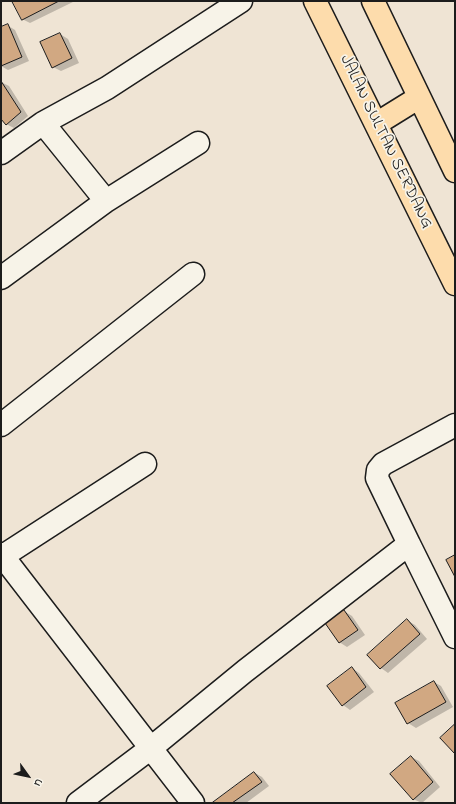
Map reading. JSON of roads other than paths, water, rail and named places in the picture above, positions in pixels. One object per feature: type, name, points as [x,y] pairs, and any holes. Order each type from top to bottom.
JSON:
[{"type":"highway","name":"JALAN SULTAN SERDANG","points":[[314,1],[455,284]]},
{"type":"highway","points":[[379,3],[418,98],[455,171]]},
{"type":"highway","points":[[376,124],[418,98]]},
{"type":"street","points":[[1,153],[44,123],[107,88],[241,1]]},
{"type":"street","points":[[44,123],[106,201]]},
{"type":"street","points":[[1,278],[106,201],[198,143]]},
{"type":"street","points":[[1,425],[193,274]]},
{"type":"street","points":[[455,425],[383,464],[378,470],[377,478],[455,637]]},
{"type":"street","points":[[145,464],[2,555],[193,803]]},
{"type":"street","points":[[78,803],[151,748],[245,671],[409,544]]}]
